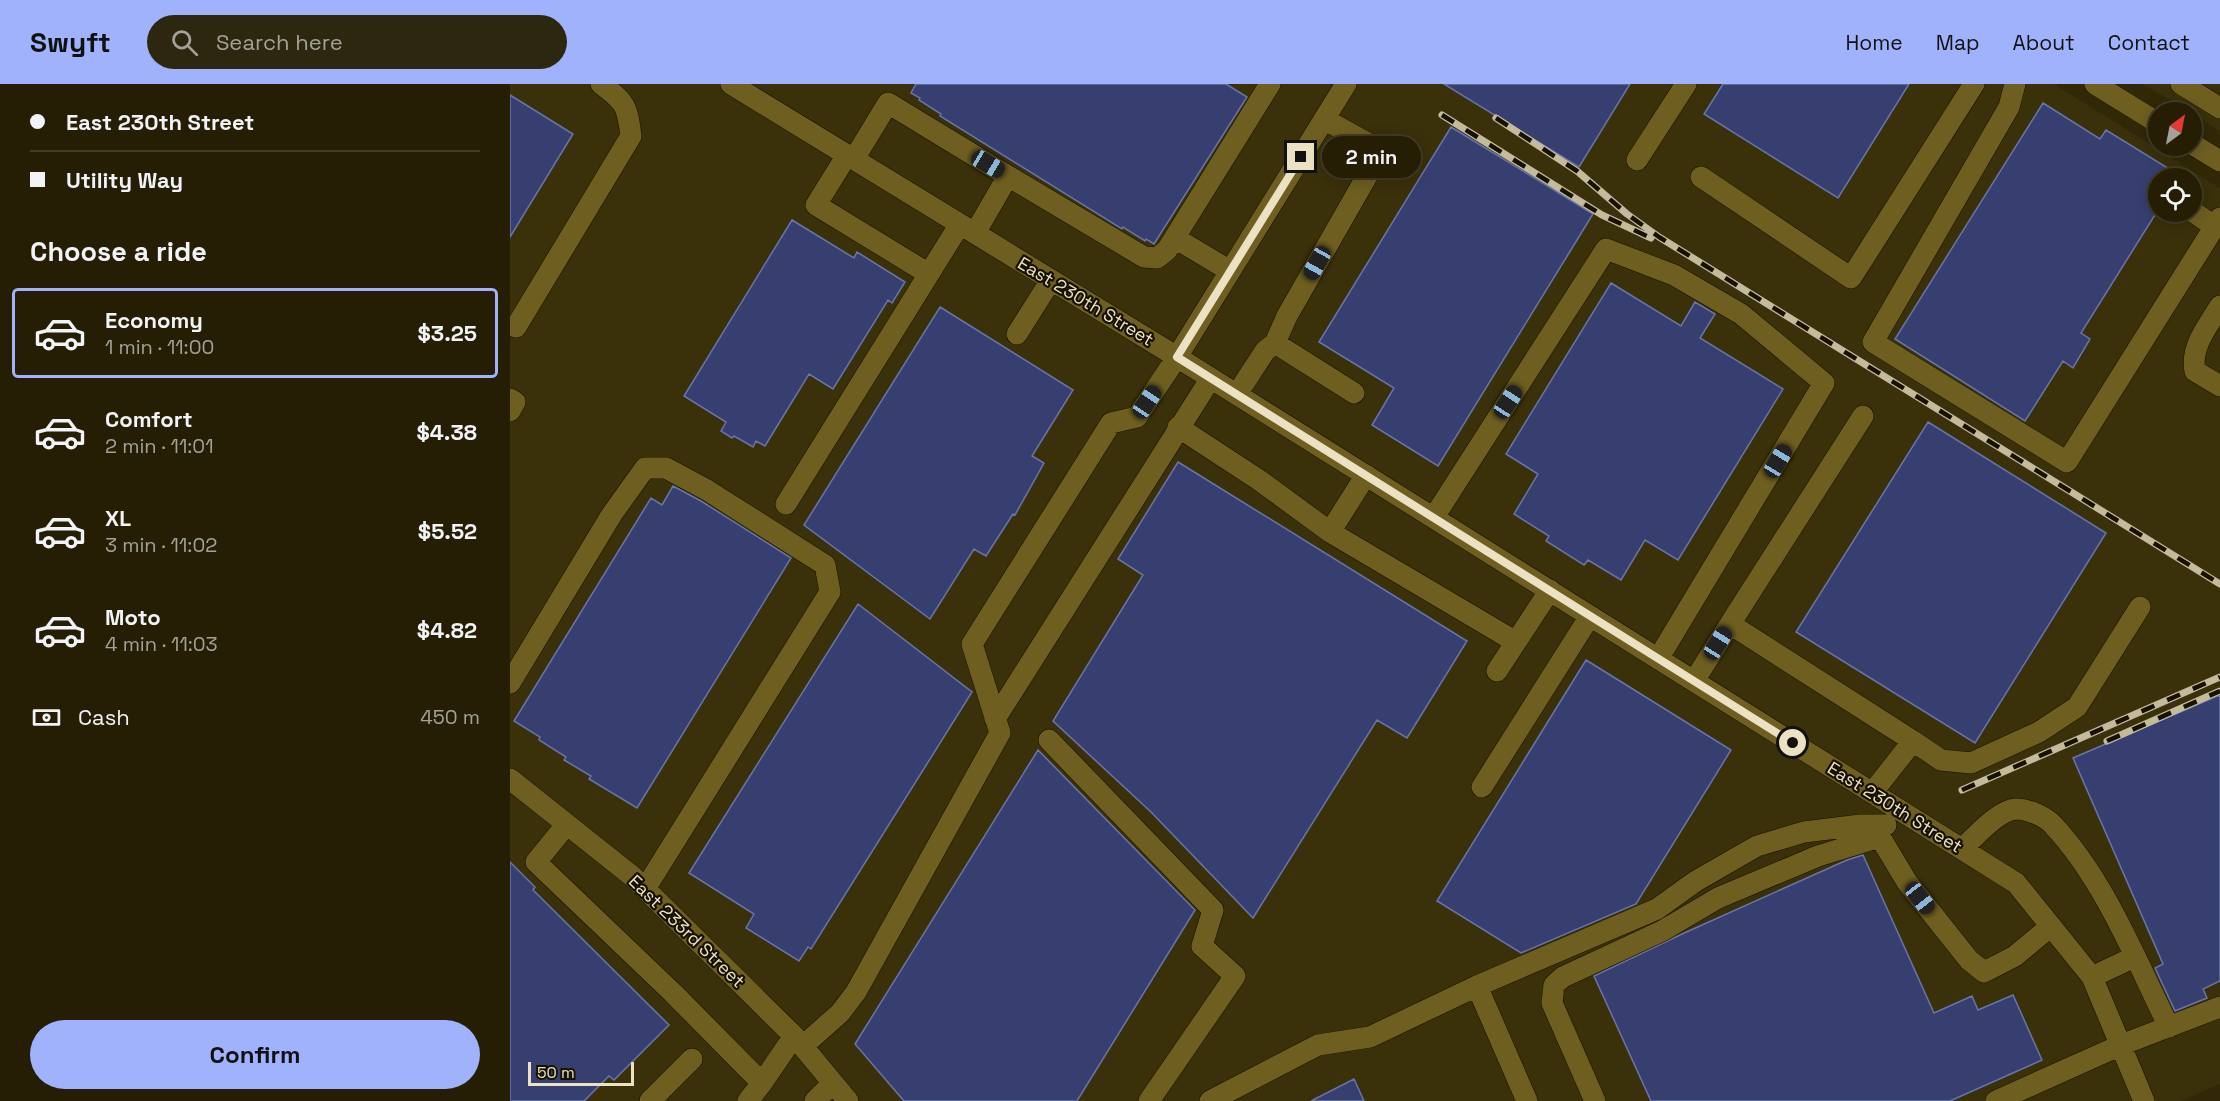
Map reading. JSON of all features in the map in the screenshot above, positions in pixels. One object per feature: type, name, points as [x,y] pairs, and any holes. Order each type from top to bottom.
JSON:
[{"type":"street","points":[[516,327],[631,136],[628,111],[617,96],[601,84]]},
{"type":"street","name":"East 230th Street","points":[[731,84],[1238,394],[2016,883],[2092,977],[2144,1101]]},
{"type":"street","points":[[929,274],[816,205],[888,103],[1144,257],[1157,258],[1167,250],[1175,238],[1270,84]]},
{"type":"street","points":[[748,1101],[799,1041],[840,1013],[856,992],[1000,733],[972,644],[1111,423],[1137,417],[1177,357],[1346,84]]},
{"type":"street","points":[[1637,160],[1686,84]]},
{"type":"street","points":[[1701,177],[1851,278],[1974,84]]},
{"type":"street","points":[[2015,84],[2009,107],[1873,342],[2067,462],[2217,222],[2202,215]]},
{"type":"street","points":[[2095,84],[2148,117]]},
{"type":"street","points":[[2181,84],[2220,108]]},
{"type":"street","points":[[1238,394],[1265,351],[1275,343],[1287,316],[1371,169],[1369,144],[1324,119]]},
{"type":"street","points":[[2202,150],[2220,161]]},
{"type":"street","points":[[786,504],[929,274],[968,229],[1008,176]]},
{"type":"street","points":[[1175,238],[1230,271]]},
{"type":"street","points":[[1434,518],[1606,249],[1674,275],[1741,314],[1824,383],[1658,658]]},
{"type":"street","points":[[1017,334],[1051,280]]},
{"type":"street","points":[[2220,306],[2198,342],[2192,358],[2195,370],[2220,386]]},
{"type":"street","points":[[1275,343],[1354,393]]},
{"type":"street","points":[[995,719],[1211,378]]},
{"type":"street","points":[[510,399],[515,402],[510,411]]},
{"type":"street","points":[[1694,681],[1863,416]]},
{"type":"street","points":[[1178,427],[1259,480],[1330,532],[1516,642]]},
{"type":"street","points":[[510,683],[612,514],[645,468],[666,468],[707,490],[825,565],[830,592],[645,889]]},
{"type":"street","points":[[1330,532],[1366,475]]},
{"type":"street","points":[[1497,671],[1550,590]]},
{"type":"street","points":[[1730,624],[1941,760],[1971,762],[2039,732],[2077,707],[2140,607]]},
{"type":"street","points":[[1482,788],[1590,616]]},
{"type":"street","points":[[1049,740],[1213,910],[1202,946],[1235,976],[1149,1101]]},
{"type":"street","points":[[1872,793],[1913,741]]},
{"type":"street","name":"East 233rd Street","points":[[510,779],[645,889],[799,1041],[848,1101]]},
{"type":"street","points":[[1962,849],[1995,818],[2014,809],[2029,810],[2052,823],[2099,886],[2169,1027]]},
{"type":"street","points":[[1596,1101],[1552,1003],[1554,985],[1563,977],[1662,931],[1718,897],[1883,831],[1905,813]]},
{"type":"street","points":[[567,824],[536,862],[673,993],[762,1083]]},
{"type":"street","points":[[1210,1101],[1318,1045],[1370,1037],[1477,986],[1657,909],[1696,881],[1757,846],[1804,832],[1861,825],[1883,831],[1907,882],[1969,960],[1984,972],[2016,956],[2051,926]]},
{"type":"street","points":[[2092,977],[2134,957]]},
{"type":"street","points":[[1477,986],[1527,1101]]},
{"type":"street","points":[[1996,1101],[2121,1045],[2220,1007]]},
{"type":"street","points":[[650,1101],[692,1059]]},
{"type":"street","points":[[814,1101],[833,1083]]},
{"type":"shaded area","points":[[510,84],[2054,84],[2148,143],[2148,156],[2169,156],[2188,168],[2148,168],[2148,222],[2202,222],[2202,177],[2220,188],[2220,1084],[2181,1101],[510,1101]]},
{"type":"shaded area","points":[[2142,84],[2220,84],[2220,132],[2202,119],[2202,102],[2174,102]]},
{"type":"building","points":[[916,84],[1226,84],[1247,97],[1154,244],[1123,227],[1122,229],[940,116],[941,114],[911,93]]},
{"type":"building","points":[[1444,84],[1630,84],[1579,167]]},
{"type":"building","points":[[1723,84],[1909,84],[1838,198],[1704,114]]},
{"type":"building","points":[[510,95],[573,134],[510,237]]},
{"type":"building","points":[[2043,103],[2100,139],[2106,130],[2168,168],[2148,168],[2148,222],[2150,222],[2081,333],[2090,339],[2073,368],[2063,361],[2025,421],[1895,339]]},
{"type":"building","points":[[1451,127],[1593,214],[1438,466],[1372,425],[1394,388],[1319,342]]},
{"type":"building","points":[[792,220],[854,258],[857,252],[905,282],[892,303],[888,300],[833,389],[809,374],[765,446],[756,441],[753,447],[721,431],[726,422],[684,396]]},
{"type":"building","points":[[1611,283],[1681,326],[1695,302],[1715,314],[1700,338],[1783,389],[1678,560],[1645,540],[1621,580],[1588,560],[1584,565],[1546,541],[1549,536],[1514,514],[1538,474],[1506,454]]},
{"type":"building","points":[[940,307],[1073,390],[1032,456],[1044,463],[1015,515],[1013,514],[986,556],[974,549],[930,619],[804,525]]},
{"type":"building","points":[[1928,422],[2106,533],[1975,743],[1796,632]]},
{"type":"building","points":[[1178,462],[1467,641],[1407,738],[1377,720],[1253,918],[1151,812],[1053,721],[1143,575],[1118,559]]},
{"type":"building","points":[[673,486],[791,558],[637,808],[589,779],[591,776],[564,760],[566,757],[514,721],[651,498],[662,505]]},
{"type":"building","points":[[858,604],[972,692],[811,949],[808,947],[799,961],[746,928],[754,914],[689,873]]},
{"type":"building","points":[[1586,660],[1731,750],[1636,904],[1521,953],[1437,901]]},
{"type":"building","points":[[2220,695],[2220,981],[2203,989],[2207,998],[2175,1011],[2155,968],[2163,964],[2073,758]]},
{"type":"building","points":[[1038,750],[1195,910],[1077,1101],[904,1101],[855,1044]]},
{"type":"building","points":[[1863,855],[1934,1013],[1972,996],[1978,1010],[2013,995],[2042,1060],[1950,1101],[1651,1101],[1594,976],[1682,934],[1847,860]]},
{"type":"building","points":[[510,862],[535,887],[533,890],[669,1025],[614,1080],[609,1076],[584,1101],[510,1101]]},
{"type":"building","points":[[1354,1079],[1364,1101],[1311,1101]]},
{"type":"railway","points":[[1442,115],[1602,215],[1651,238]]},
{"type":"railway","points":[[1496,118],[1577,171],[1627,214],[1659,237],[2220,584]]},
{"type":"railway","points":[[1962,790],[2220,677]]},
{"type":"railway","points":[[2107,741],[2220,691]]},
{"type":"route","points":[[1301,157],[1177,357],[1793,743]]}]
